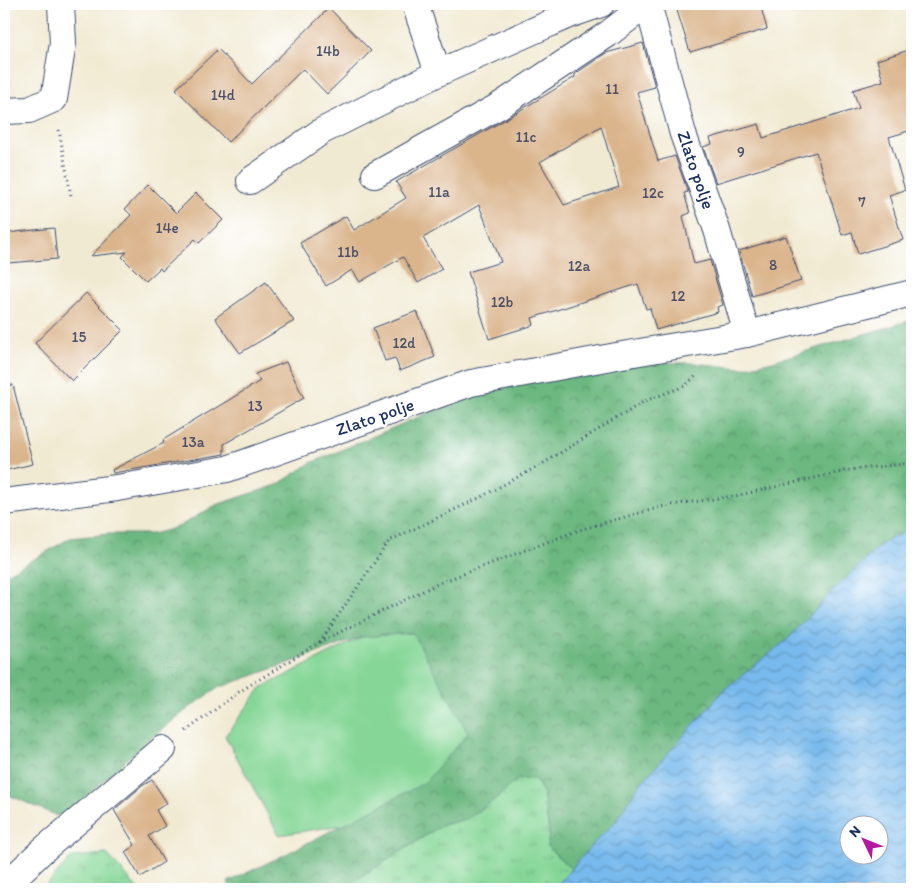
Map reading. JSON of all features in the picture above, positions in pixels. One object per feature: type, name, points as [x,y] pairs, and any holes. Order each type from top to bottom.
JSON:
[{"type":"street","points":[[4,111],[29,110],[54,100],[63,43],[61,4]]},
{"type":"street","points":[[420,4],[417,10],[438,73]]},
{"type":"street","points":[[250,181],[322,131],[438,73],[569,15],[601,4]]},
{"type":"street","name":"Zlato polje","points":[[376,175],[499,106],[608,34],[648,4],[683,134],[717,230],[747,334]]},
{"type":"street","name":"Zlato polje","points":[[4,502],[117,488],[227,469],[471,383],[747,334],[912,293]]},
{"type":"street","points":[[4,887],[42,850],[163,749]]},
{"type":"path","points":[[54,100],[71,196]]},
{"type":"path","points":[[320,642],[390,541],[534,469],[645,401],[685,386],[704,368]]},
{"type":"path","points":[[163,749],[239,692],[320,642],[439,583],[579,530],[664,506],[735,496],[850,470],[912,462]]},
{"type":"green space","points":[[912,320],[912,528],[883,543],[832,592],[787,640],[726,688],[637,788],[615,822],[571,869],[548,847],[549,830],[543,792],[535,779],[518,779],[494,800],[466,819],[442,825],[342,889],[231,889],[228,882],[423,783],[412,633],[362,637],[218,688],[146,742],[62,818],[4,793],[4,575],[70,538],[110,534],[153,534],[178,527],[216,505],[277,485],[311,463],[423,415],[475,396],[541,378],[623,362],[694,363],[741,368],[773,361]]},
{"type":"green space","points":[[413,633],[468,733],[424,783],[343,825],[279,835],[225,736],[261,688],[362,637]]},
{"type":"green space","points":[[535,778],[543,792],[549,830],[548,847],[571,869],[554,889],[342,889],[442,825],[466,819],[494,800],[517,779]]},
{"type":"green space","points":[[107,854],[138,889],[43,889],[72,857]]},
{"type":"water","points":[[912,528],[912,889],[554,889],[615,822],[637,788],[726,688],[787,640],[832,592],[883,543]]},
{"type":"building","points":[[675,4],[760,4],[767,29],[690,52]]},
{"type":"building","points":[[329,8],[371,51],[327,94],[303,69],[228,142],[176,89],[218,49],[252,84]]},
{"type":"building","points":[[643,43],[655,87],[637,92],[658,161],[675,156],[688,192],[684,193],[690,213],[683,216],[694,264],[710,260],[723,305],[717,307],[718,312],[656,330],[650,308],[646,309],[638,284],[532,318],[534,325],[489,339],[468,272],[501,262],[479,205],[423,238],[442,269],[418,283],[403,257],[360,282],[352,270],[326,286],[300,243],[346,216],[354,230],[406,198],[396,182],[575,77],[575,74],[606,53]],"holes":[[[601,126],[619,187],[564,205],[540,162]]]},
{"type":"building","points":[[912,49],[912,130],[889,137],[905,190],[889,195],[903,240],[858,254],[852,232],[842,235],[816,152],[716,183],[703,147],[712,144],[710,138],[759,124],[763,138],[859,108],[853,90],[883,81],[877,60]]},
{"type":"building","points":[[148,185],[176,213],[196,193],[223,220],[199,243],[195,239],[162,271],[160,268],[146,281],[122,257],[127,252],[91,256],[131,215],[125,209]]},
{"type":"building","points":[[54,228],[57,259],[8,263],[6,233]]},
{"type":"building","points":[[786,236],[801,281],[752,296],[739,251]]},
{"type":"building","points":[[266,282],[294,321],[240,353],[215,318]]},
{"type":"building","points":[[86,293],[123,330],[72,381],[35,343]]},
{"type":"building","points":[[417,311],[435,357],[400,371],[395,358],[385,361],[373,328]]},
{"type":"building","points":[[286,362],[304,398],[224,444],[224,454],[113,473],[112,470],[164,443],[163,440],[260,381],[255,374]]},
{"type":"building","points":[[13,385],[33,464],[7,470],[4,456],[4,386]]},
{"type":"building","points":[[152,780],[167,803],[156,810],[165,826],[149,836],[164,862],[140,877],[125,852],[135,845],[114,810]]}]
